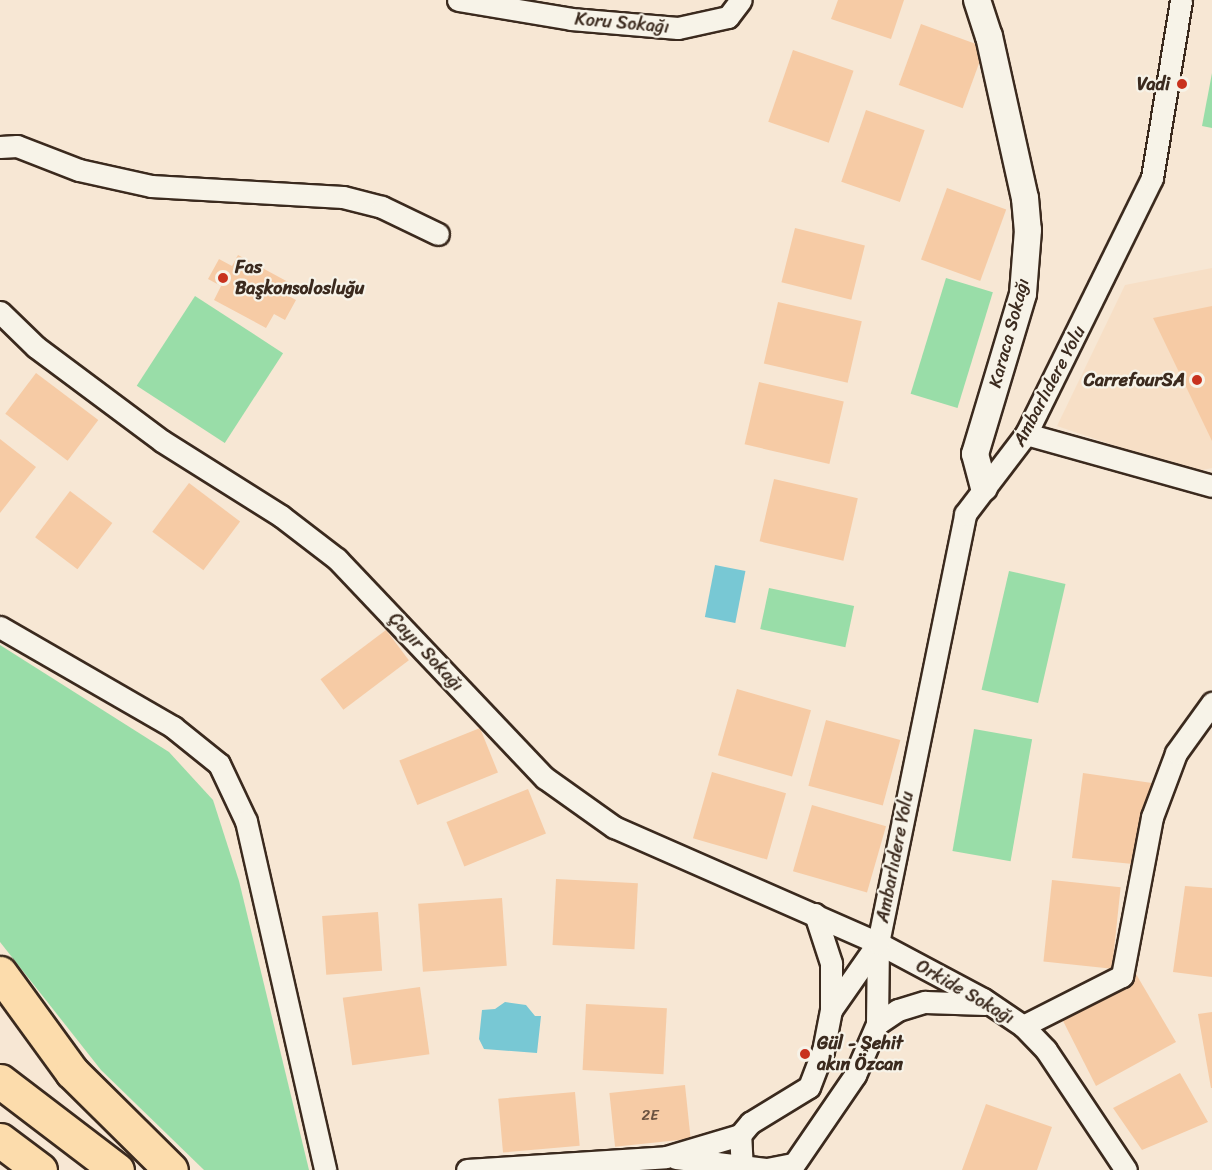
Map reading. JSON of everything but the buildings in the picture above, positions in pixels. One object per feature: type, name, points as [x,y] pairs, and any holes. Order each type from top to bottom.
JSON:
[{"type":"highway","points":[[0,973],[72,1072],[171,1170]]},
{"type":"highway","points":[[0,1081],[117,1170]]},
{"type":"highway","points":[[0,1140],[40,1170]]},
{"type":"street","name":"Koru Sokağı","points":[[458,0],[571,19],[678,28],[728,16],[741,0]]},
{"type":"street","name":"Karaca Sokağı","points":[[977,0],[989,36],[1021,179],[1028,230],[1023,294],[975,454],[984,488]]},
{"type":"street","name":"Ambarlıdere Yolu","points":[[666,1157],[767,1169],[791,1167],[855,1075],[877,1024],[878,943],[965,514],[1026,434],[1152,178],[1181,0]]},
{"type":"street","points":[[0,147],[17,146],[79,170],[151,186],[343,197],[382,207],[438,234]]},
{"type":"street","name":"Çayır Sokağı","points":[[0,312],[36,347],[162,441],[281,516],[337,559],[545,778],[614,827],[878,943]]},
{"type":"street","points":[[1026,434],[1212,486]]},
{"type":"street","points":[[0,627],[173,727],[219,764],[246,821],[325,1170]]},
{"type":"street","points":[[1023,1026],[1122,976],[1152,817],[1176,753],[1212,703]]},
{"type":"street","points":[[815,914],[831,963],[831,1010]]},
{"type":"street","name":"Ambarlıdere Yolu","points":[[741,1135],[750,1123],[809,1087],[823,1051],[831,1010],[878,943]]},
{"type":"street","name":"Orkide Sokağı","points":[[878,943],[991,1004],[1023,1026],[1047,1050],[1126,1170]]},
{"type":"street","points":[[877,1024],[898,1010],[925,1002],[991,1004]]},
{"type":"street","points":[[467,1170],[555,1168],[666,1157],[741,1135],[742,1167]]},
{"type":"shaded area","points":[[1212,268],[1212,468],[1193,472],[1057,426],[1125,285]]},
{"type":"green space","points":[[1212,73],[1212,128],[1202,126]]},
{"type":"green space","points":[[946,278],[993,292],[957,408],[911,394]]},
{"type":"green space","points":[[195,296],[283,353],[225,443],[137,386]]},
{"type":"green space","points":[[1009,571],[1066,584],[1038,703],[982,690]]},
{"type":"green space","points":[[769,588],[854,606],[845,647],[760,629]]},
{"type":"green space","points":[[0,645],[169,752],[213,800],[239,881],[309,1170],[204,1170],[101,1070],[0,942]]},
{"type":"green space","points":[[974,729],[1032,739],[1011,861],[952,851]]},
{"type":"water","points":[[715,565],[745,571],[735,623],[705,617]]},
{"type":"water","points":[[505,1002],[526,1005],[535,1016],[541,1016],[537,1053],[484,1049],[479,1039],[482,1010],[495,1009]]},
{"type":"place","name":"Vadi","points":[[1182,84]]},
{"type":"place","name":"Fas Başkonsolosluğu","points":[[223,278]]},
{"type":"place","name":"CarrefourSA","points":[[1197,380]]},
{"type":"place","name":"Gül - Şehit akın Özcan","points":[[805,1054]]}]
